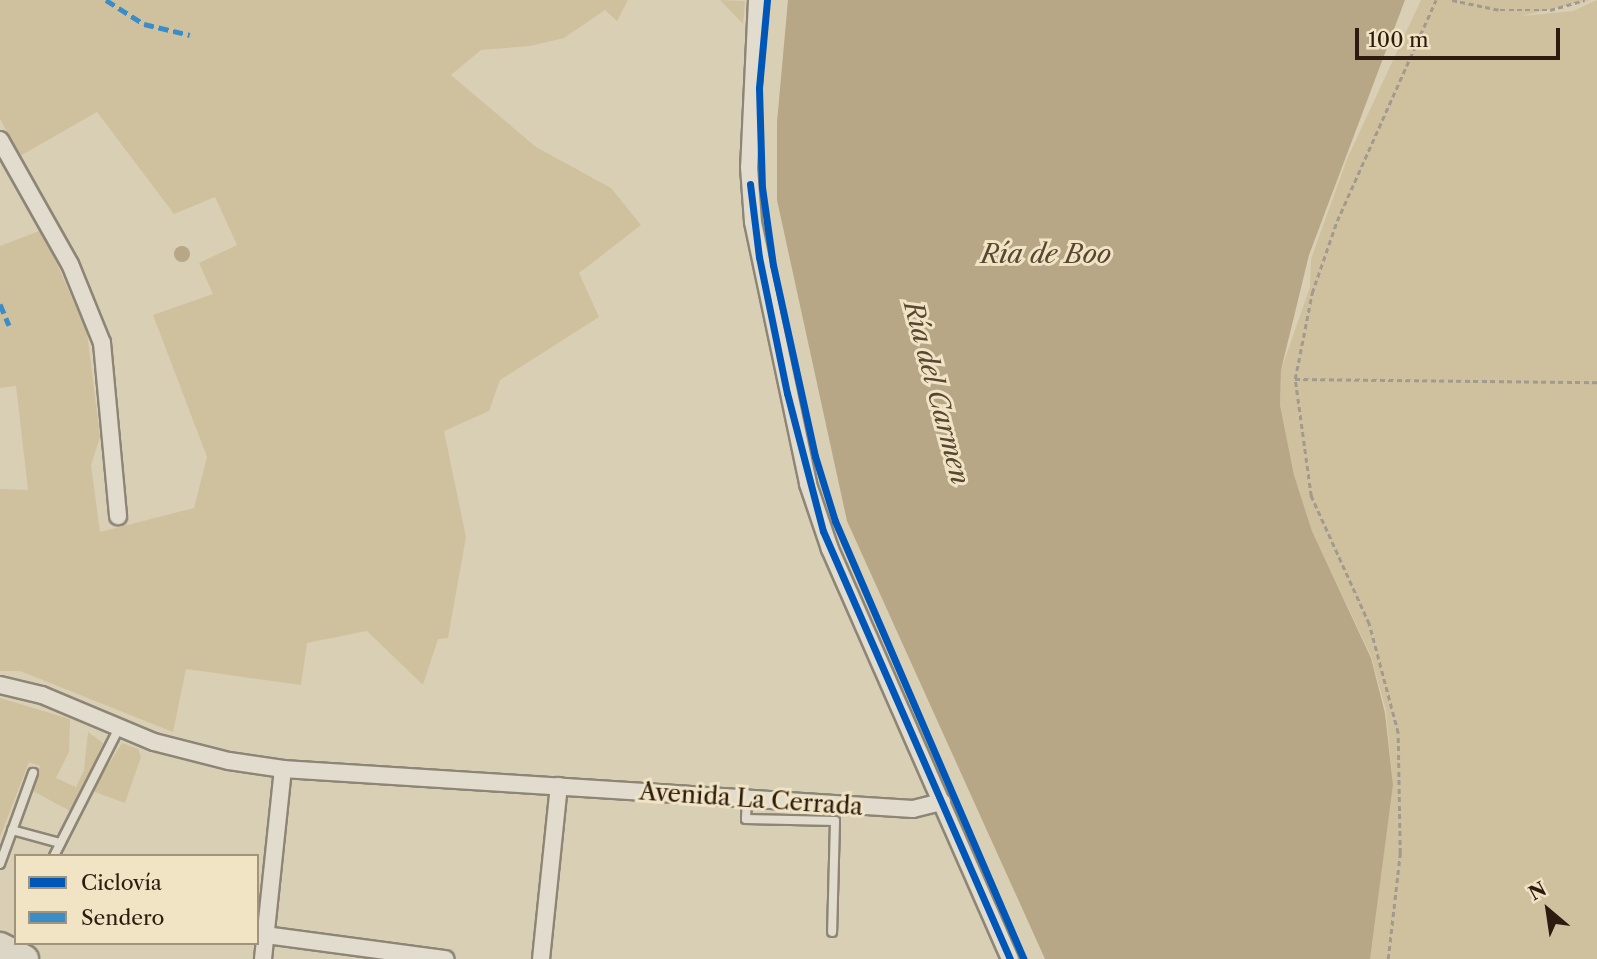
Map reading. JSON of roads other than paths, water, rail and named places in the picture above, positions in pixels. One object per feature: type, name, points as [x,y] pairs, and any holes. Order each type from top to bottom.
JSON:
[{"type":"highway","points":[[0,947],[24,959]]},
{"type":"street","points":[[757,0],[749,155],[753,222],[808,484],[830,549],[1010,959]]},
{"type":"street","points":[[0,140],[71,264],[102,343],[118,516]]},
{"type":"street","name":"Avenida La Cerrada","points":[[0,685],[42,695],[119,728],[192,753],[283,769],[913,809],[942,802]]},
{"type":"street","points":[[263,959],[283,769]]},
{"type":"street","points":[[541,959],[559,786]]},
{"type":"street","points":[[265,934],[445,959]]},
{"type":"lane","points":[[55,854],[119,728]]},
{"type":"lane","points":[[0,864],[33,773]]},
{"type":"lane","points":[[747,799],[746,819],[835,821],[832,932]]},
{"type":"lane","points":[[12,830],[60,843]]},
{"type":"water","name":"Ría de Boo","points":[[788,0],[1405,0],[1309,255],[1281,370],[1280,405],[1294,475],[1312,531],[1371,658],[1385,713],[1393,785],[1370,959],[1045,959],[847,521],[777,200],[777,122]]},
{"type":"water","points":[[182,246],[190,254],[182,262],[174,254]]},
{"type":"water label","name":"Ría del Carmen","points":[[936,393]]}]
